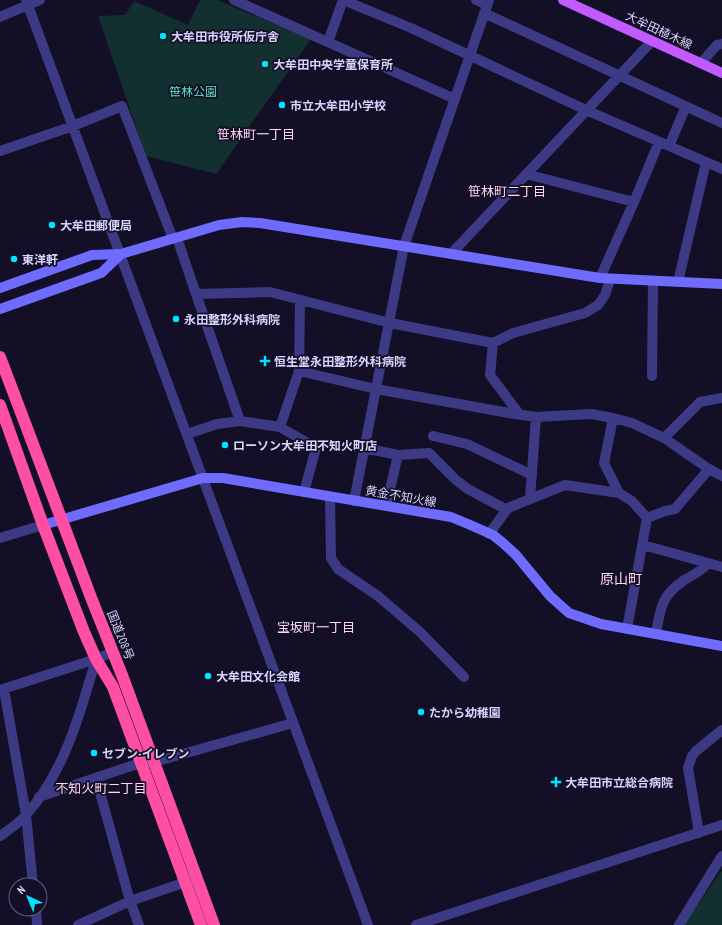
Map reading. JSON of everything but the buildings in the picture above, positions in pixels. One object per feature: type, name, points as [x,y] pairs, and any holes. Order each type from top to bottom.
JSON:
[{"type":"highway","name":"国道208号","points":[[0,357],[154,762],[191,881],[201,925]]},
{"type":"highway","name":"国道208号","points":[[0,405],[84,632],[96,659],[113,687],[140,763],[191,881],[214,925]]},
{"type":"main road","name":"大牟田植木線","points":[[563,0],[722,73]]},
{"type":"street","points":[[0,17],[27,3],[40,0]]},
{"type":"street","points":[[234,0],[455,99]]},
{"type":"street","points":[[328,42],[343,0],[470,55],[586,110],[722,169]]},
{"type":"street","points":[[476,0],[619,75],[722,123]]},
{"type":"street","points":[[27,3],[368,925]]},
{"type":"street","points":[[354,500],[404,246],[487,6]]},
{"type":"street","points":[[451,254],[652,41]]},
{"type":"street","points":[[701,63],[717,45],[722,44]]},
{"type":"street","points":[[0,151],[73,126],[122,106],[196,294],[240,421]]},
{"type":"street","points":[[669,146],[686,106]]},
{"type":"street","points":[[196,294],[270,292],[390,323],[493,343],[513,333],[585,314],[598,305],[605,295],[605,279],[634,202],[659,142]]},
{"type":"street","points":[[678,282],[706,162]]},
{"type":"street","points":[[526,174],[634,202]]},
{"type":"street","points":[[0,288],[92,255],[121,254],[219,225],[242,222],[260,223],[605,279],[722,284]]},
{"type":"street","points":[[0,309],[101,273],[121,254]]},
{"type":"street","points":[[652,376],[653,281]]},
{"type":"street","points":[[280,427],[299,371],[300,300]]},
{"type":"street","points":[[493,343],[490,375],[520,415]]},
{"type":"street","points":[[299,371],[376,389],[520,415],[536,417],[590,414],[613,418],[632,423],[664,438],[709,469],[722,476]]},
{"type":"street","points":[[664,438],[700,402],[722,398]]},
{"type":"street","points":[[530,498],[536,417]]},
{"type":"street","points":[[613,418],[604,463],[619,493]]},
{"type":"street","points":[[187,434],[217,424],[240,421],[280,427],[316,448],[304,492]]},
{"type":"street","points":[[434,436],[467,444],[532,475]]},
{"type":"street","points":[[364,448],[398,455],[429,453],[456,480],[468,489],[507,510]]},
{"type":"street","points":[[386,506],[398,455]]},
{"type":"street","points":[[647,518],[675,509],[709,469]]},
{"type":"street","name":"黄金不知火線","points":[[43,524],[203,478],[223,478],[451,517],[498,539],[516,555],[550,596],[569,613],[600,624],[722,646]]},
{"type":"street","points":[[489,534],[508,508],[566,485],[619,493],[632,501],[647,518],[627,629]]},
{"type":"street","points":[[330,497],[331,558],[338,569],[378,596],[420,632],[464,677]]},
{"type":"street","points":[[0,538],[43,524]]},
{"type":"street","points":[[643,545],[722,567]]},
{"type":"street","points":[[656,634],[660,608],[665,599],[673,589],[703,569],[708,563]]},
{"type":"street","points":[[32,877],[26,815],[2,690],[113,652]]},
{"type":"street","points":[[0,836],[26,815],[53,776],[71,740],[96,659]]},
{"type":"street","points":[[39,797],[140,763],[154,762],[293,722]]},
{"type":"street","points":[[699,833],[688,768],[692,756],[696,751],[722,730]]},
{"type":"street","points":[[96,778],[130,901],[139,925]]},
{"type":"street","points":[[416,925],[722,825]]},
{"type":"street","points":[[679,925],[722,856]]},
{"type":"street","points":[[78,925],[130,901],[191,881]]},
{"type":"green space","name":"笹林公園","points":[[200,0],[217,0],[311,39],[216,174],[146,156],[98,16],[125,15],[134,1],[188,25]]},
{"type":"green space","points":[[722,870],[722,925],[684,925]]},
{"type":"place","name":"大牟田市役所仮庁舎","points":[[163,36]]},
{"type":"place","name":"大牟田中央学童保育所","points":[[265,64]]},
{"type":"place","name":"市立大牟田小学校","points":[[282,105]]},
{"type":"place","name":"大牟田郵便局","points":[[52,225]]},
{"type":"place","name":"東洋軒","points":[[14,259]]},
{"type":"place","name":"永田整形外科病院","points":[[176,319]]},
{"type":"place","name":"恒生堂永田整形外科病院","points":[[265,361]]},
{"type":"place","name":"ローソン大牟田不知火町店","points":[[225,445]]},
{"type":"place","name":"大牟田文化会館","points":[[208,676]]},
{"type":"place","name":"たから幼稚園","points":[[421,712]]},
{"type":"place","name":"セブン-イレブン","points":[[94,753]]},
{"type":"place","name":"大牟田市立総合病院","points":[[556,782]]},
{"type":"district","name":"笹林町一丁目","points":[[256,134]]},
{"type":"district","name":"笹林町二丁目","points":[[507,191]]},
{"type":"district","name":"原山町","points":[[621,579]]},
{"type":"district","name":"宝坂町一丁目","points":[[316,627]]},
{"type":"district","name":"不知火町二丁目","points":[[101,788]]}]
